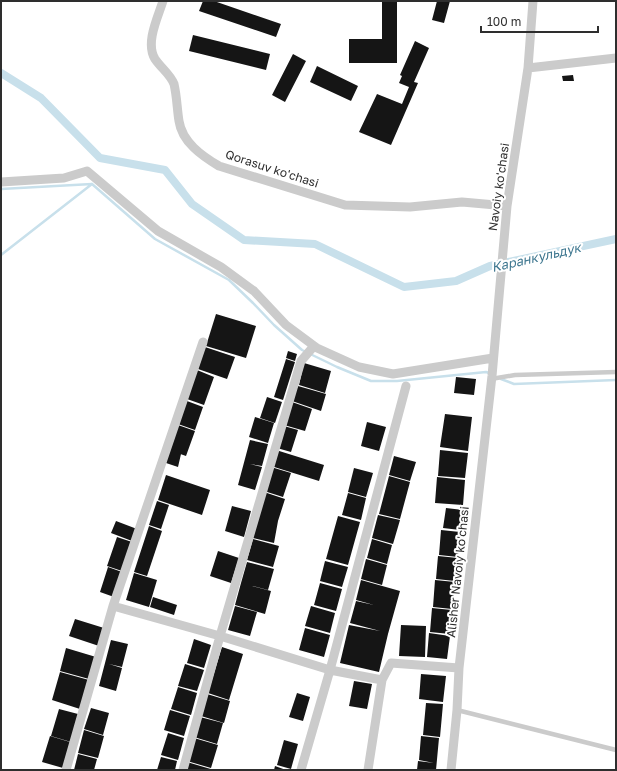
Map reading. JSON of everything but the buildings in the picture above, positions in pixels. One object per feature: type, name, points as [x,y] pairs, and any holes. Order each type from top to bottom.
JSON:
[{"type":"street","name":"Qorasuv ko'chasi","points":[[163,1],[151,40],[152,54],[172,79],[179,123],[185,136],[193,147],[205,158],[219,166],[345,205],[410,208],[462,202],[507,206]]},
{"type":"street","name":"Navoiy ko'chasi","points":[[491,378],[499,279],[507,206],[528,68],[533,1]]},
{"type":"street","points":[[528,68],[616,58]]},
{"type":"street","points":[[1,182],[64,178],[87,171],[158,231],[221,267],[254,291],[286,325],[314,346],[359,367],[393,374],[493,358]]},
{"type":"street","points":[[66,770],[113,606],[203,342]]},
{"type":"street","points":[[183,770],[220,636],[301,361],[314,346]]},
{"type":"street","name":"Alisher Navoiy ko'chasi","points":[[452,770],[459,668],[491,378]]},
{"type":"street","points":[[301,770],[330,670],[406,386]]},
{"type":"street","points":[[113,606],[220,636],[330,670],[382,680]]},
{"type":"street","points":[[368,770],[382,680],[391,663],[459,668]]},
{"type":"lane","points":[[491,378],[515,375],[616,372]]},
{"type":"lane","points":[[457,710],[616,750]]},
{"type":"waterway","name":"Каранкульдук","points":[[1,73],[41,98],[100,158],[165,170],[192,204],[244,240],[315,244],[404,287],[456,281],[490,266],[616,239]]},
{"type":"waterway","points":[[1,189],[92,184],[155,239],[229,280],[274,325],[302,350],[371,381],[397,381],[486,372],[489,373]]},
{"type":"waterway","points":[[1,255],[92,184]]},
{"type":"waterway","points":[[501,379],[514,384],[616,380]]}]
